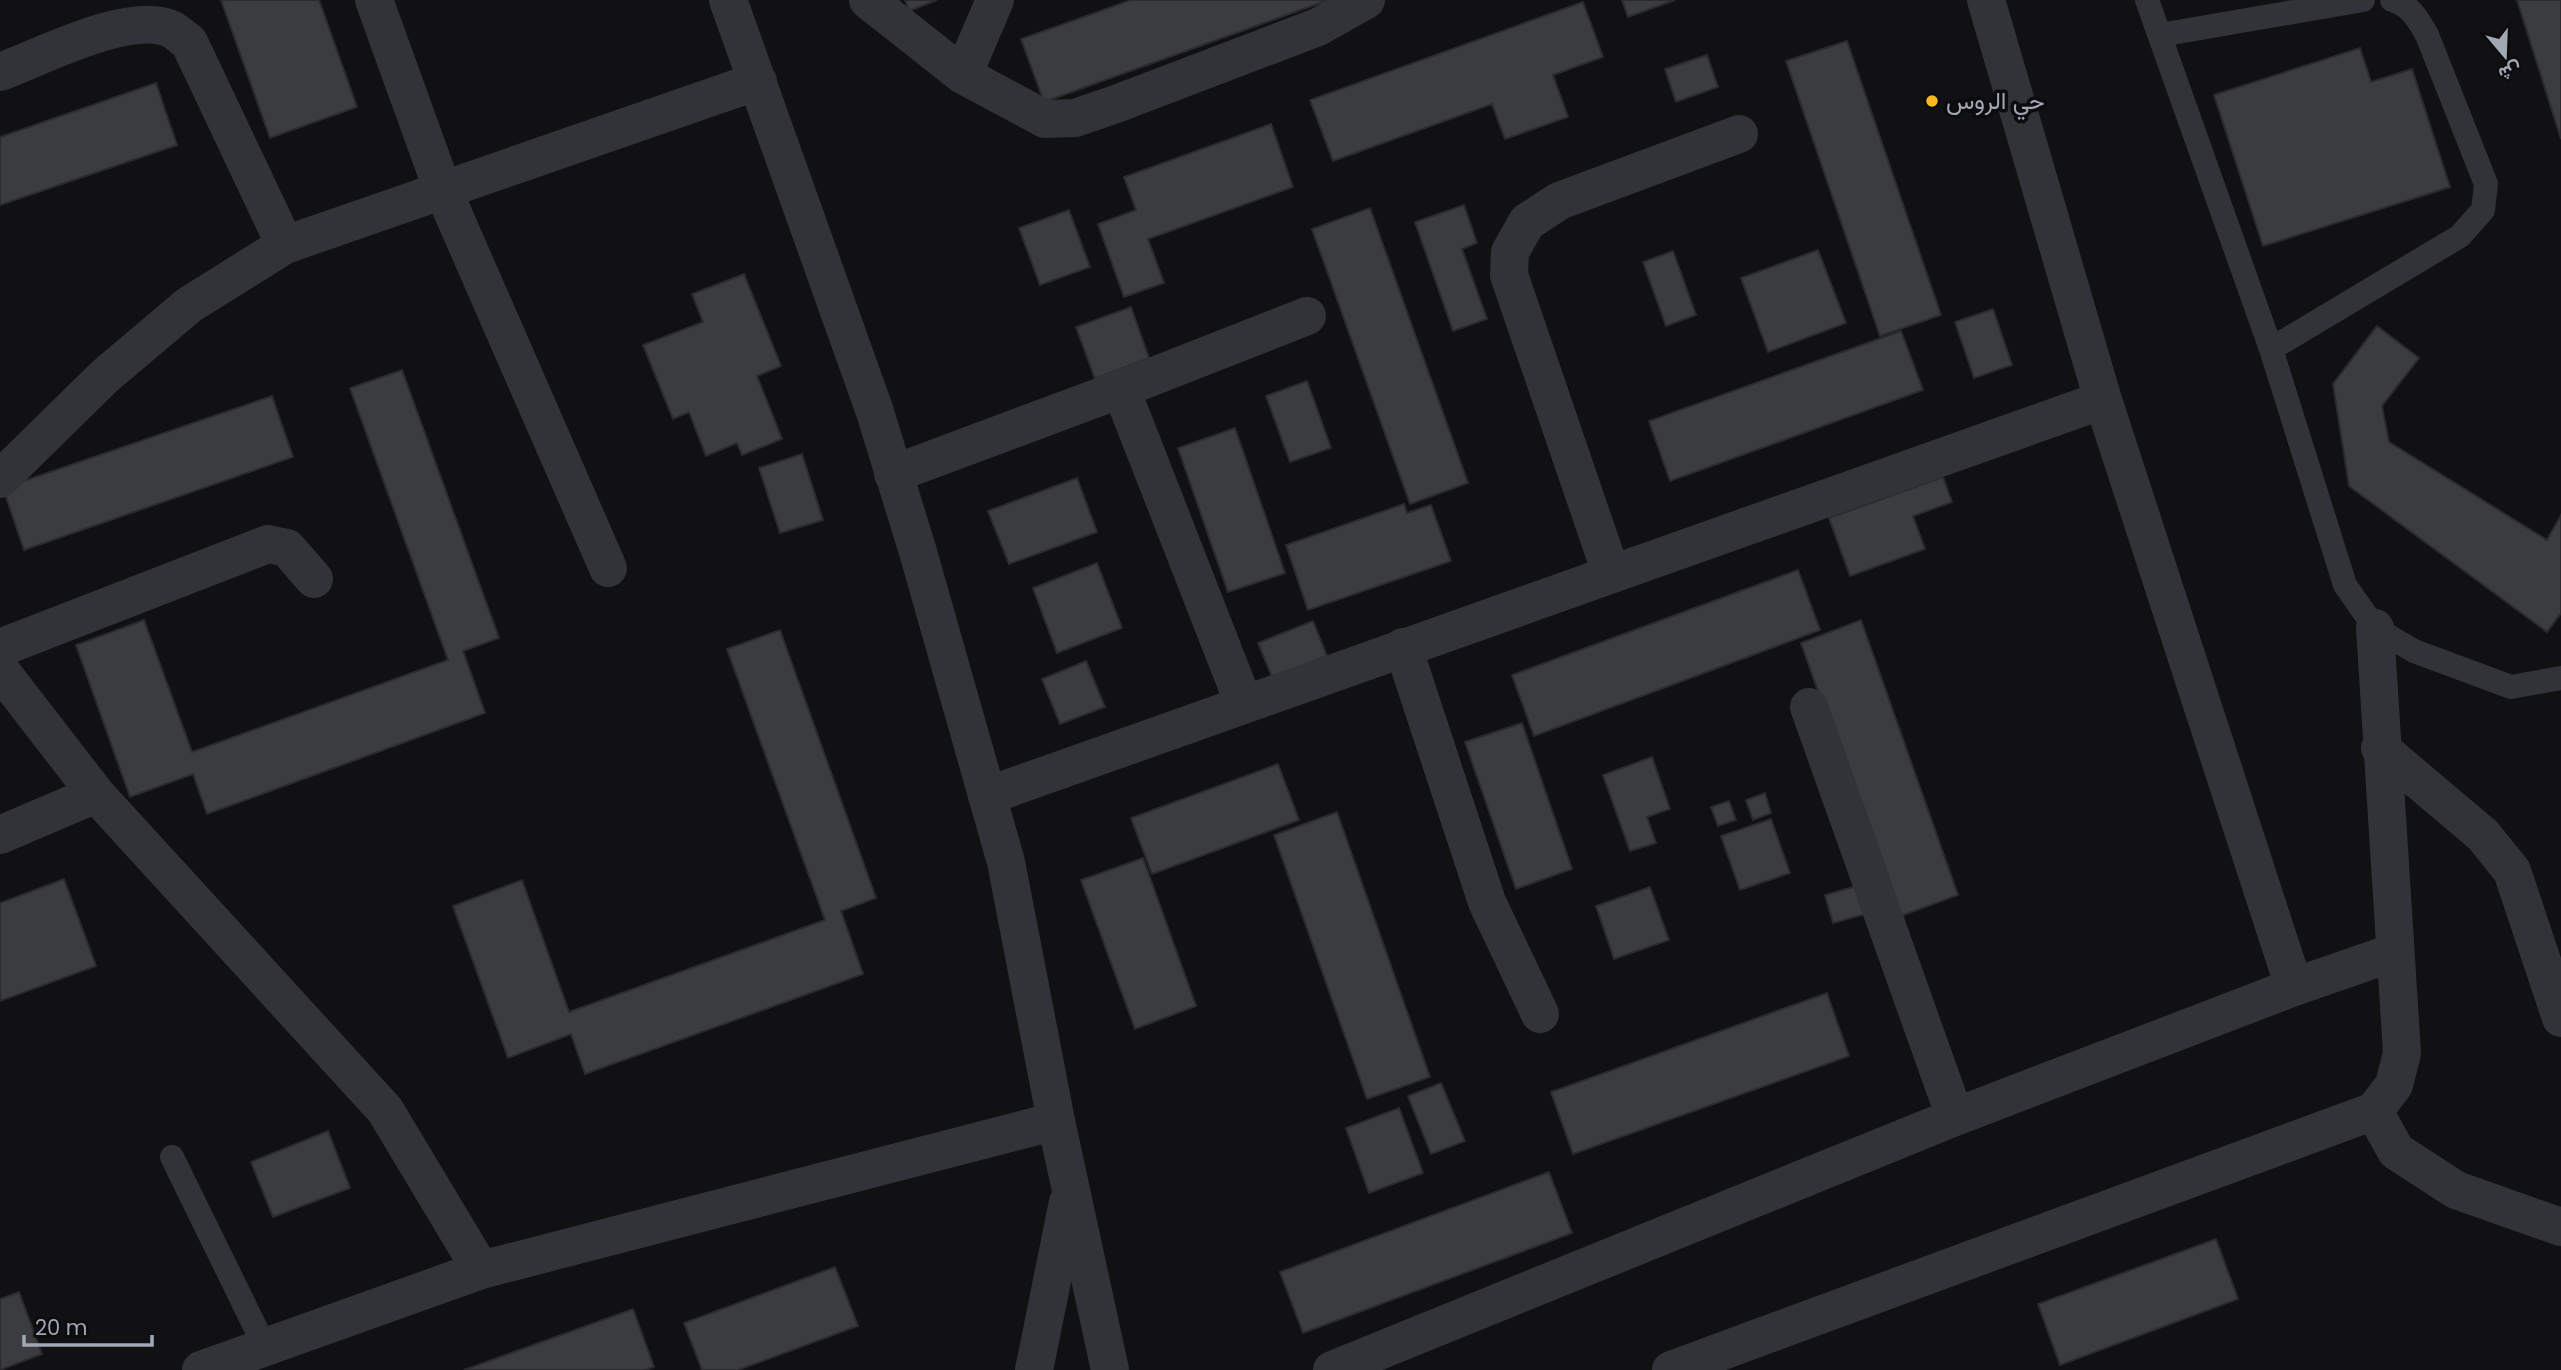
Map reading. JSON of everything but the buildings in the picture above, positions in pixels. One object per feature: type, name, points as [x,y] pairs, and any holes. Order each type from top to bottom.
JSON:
[{"type":"street","points":[[374,0],[442,188],[608,568]]},
{"type":"street","points":[[728,0],[829,278],[893,474],[1006,862],[1056,1121],[1110,1370]]},
{"type":"street","points":[[868,0],[963,75],[1045,119],[1075,118],[1318,27],[1366,0]]},
{"type":"street","points":[[963,75],[995,0]]},
{"type":"street","points":[[1986,0],[2103,400],[2294,987]]},
{"type":"street","points":[[0,72],[109,31],[145,24],[170,28],[189,41],[285,245]]},
{"type":"street","points":[[0,479],[105,376],[189,305],[285,245],[442,188],[758,81]]},
{"type":"street","points":[[1611,573],[1509,275],[1510,252],[1527,222],[1559,201],[1739,134]]},
{"type":"street","points":[[893,474],[1307,316]]},
{"type":"street","points":[[1121,388],[1244,704]]},
{"type":"street","points":[[987,796],[2103,400]]},
{"type":"street","points":[[0,648],[268,544],[287,548],[314,579]]},
{"type":"street","points":[[1671,1370],[2374,1111],[2394,1085],[2402,1053],[2380,748],[2375,628]]},
{"type":"street","points":[[1403,648],[1487,902],[1541,1014]]},
{"type":"street","points":[[0,670],[96,794],[385,1110],[481,1269]]},
{"type":"street","points":[[1809,707],[1955,1117]]},
{"type":"street","points":[[2380,748],[2483,835],[2512,871],[2561,1018]]},
{"type":"street","points":[[0,835],[96,794]]},
{"type":"street","points":[[1332,1370],[1955,1117],[2294,987],[2395,952]]},
{"type":"street","points":[[2374,1111],[2396,1151],[2456,1189],[2561,1227]]},
{"type":"street","points":[[201,1370],[481,1269],[1056,1121]]},
{"type":"street","points":[[1034,1370],[1071,1189]]},
{"type":"lane","points":[[2147,0],[2271,349],[2345,585],[2375,628],[2414,651],[2511,687],[2561,678]]},
{"type":"lane","points":[[2160,35],[2362,0]]},
{"type":"lane","points":[[2271,349],[2460,236],[2483,210],[2486,184],[2427,35],[2416,15],[2401,3],[2392,0]]},
{"type":"lane","points":[[172,1157],[265,1347]]},
{"type":"place","name":"حي الروس","points":[[1932,101]]}]
